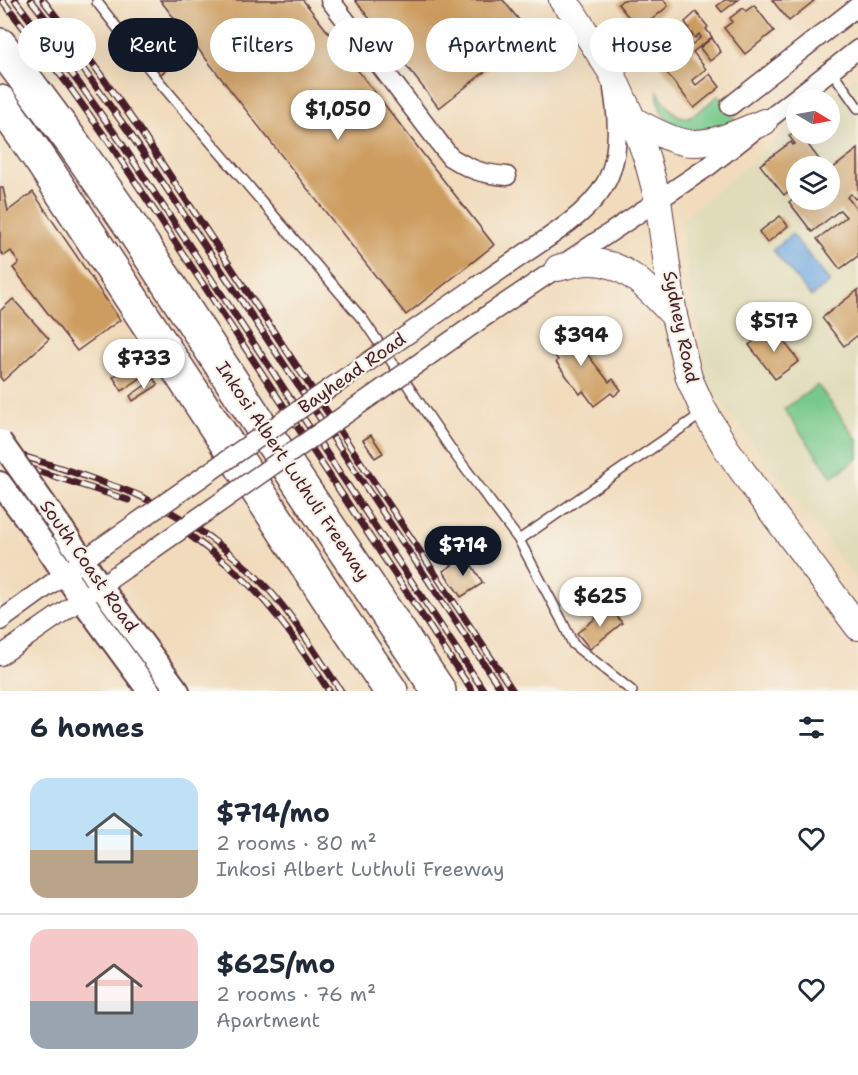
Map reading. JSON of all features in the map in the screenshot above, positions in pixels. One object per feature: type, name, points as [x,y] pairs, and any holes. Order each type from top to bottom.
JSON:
[{"type":"highway","name":"Inkosi Albert Luthuli Freeway","points":[[0,45],[128,222],[257,420],[439,691]]},
{"type":"highway","points":[[0,102],[42,162],[391,691]]},
{"type":"main road","name":"Sydney Road","points":[[573,4],[590,34]]},
{"type":"main road","name":"Sydney Road","points":[[611,72],[633,120],[658,200],[674,316],[689,378],[726,448],[858,627]]},
{"type":"main road","points":[[633,120],[671,139],[699,143],[719,140],[764,122]]},
{"type":"main road","points":[[558,268],[592,262],[605,263],[621,269],[646,287],[674,316]]},
{"type":"street","points":[[330,0],[450,157],[464,166],[488,175],[507,176]]},
{"type":"street","points":[[730,106],[858,6]]},
{"type":"street","name":"Bayhead Road","points":[[0,656],[486,316],[716,161],[858,49]]},
{"type":"street","name":"Bayhead Road","points":[[0,621],[103,546],[560,230],[585,209],[599,193],[611,173],[614,160],[615,104],[611,72]]},
{"type":"street","name":"South Coast Road","points":[[0,441],[101,586],[178,691]]},
{"type":"street","name":"South Coast Road","points":[[0,483],[149,691]]},
{"type":"lane","points":[[97,2],[162,85],[364,321],[453,452],[519,540],[573,644],[632,691]]},
{"type":"lane","points":[[831,70],[858,108]]},
{"type":"lane","points":[[519,540],[705,412]]},
{"type":"shaded area","points":[[858,74],[858,582],[708,385],[680,221],[786,133],[786,144],[840,144],[838,90]]},
{"type":"green space","points":[[658,92],[674,112],[686,117],[693,115],[719,95],[735,119],[710,132],[679,128],[663,115],[658,101]]},
{"type":"green space","points":[[818,385],[858,441],[858,458],[832,477],[784,409]]},
{"type":"water","points":[[792,234],[830,282],[811,297],[773,250]]},
{"type":"building","points":[[160,0],[303,0],[327,31],[327,72],[359,72],[494,245],[406,315],[216,72],[315,72],[315,18],[210,18],[210,64],[198,49],[198,18],[174,18]]},
{"type":"building","points":[[355,0],[503,0],[517,18],[426,18],[426,72],[484,72],[439,108],[411,72],[414,72],[414,18],[369,18]]},
{"type":"building","points":[[623,0],[664,0],[668,6],[654,18],[629,18],[618,4]]},
{"type":"building","points":[[725,0],[738,0],[722,12],[717,6]]},
{"type":"building","points":[[772,0],[815,0],[789,21]]},
{"type":"building","points":[[754,5],[774,31],[745,54],[724,28],[732,22],[730,18],[743,8],[746,11]]},
{"type":"building","points":[[696,12],[708,27],[706,29],[712,37],[694,51],[694,43],[701,37],[699,34],[694,37],[694,18],[689,18]]},
{"type":"building","points":[[712,38],[721,52],[710,61],[700,48]]},
{"type":"building","points":[[694,53],[706,69],[692,80],[696,85],[710,74],[720,87],[694,108],[666,72],[694,72]]},
{"type":"building","points":[[788,144],[808,144],[816,156],[786,156],[786,193],[784,195],[760,165]]},
{"type":"building","points":[[858,149],[858,197],[855,199],[851,194],[847,197],[858,210],[858,256],[840,269],[817,239],[846,217],[840,210],[840,163]]},
{"type":"building","points":[[0,188],[3,188],[8,211],[33,192],[120,320],[77,351],[13,268],[19,263],[11,251],[4,256],[0,251]]},
{"type":"building","points":[[795,210],[840,210],[812,232]]},
{"type":"building","points":[[780,216],[788,226],[767,243],[759,232]]},
{"type":"building","points":[[858,290],[858,335],[844,346],[822,318]]},
{"type":"building","points":[[13,299],[49,339],[3,381],[0,377],[0,311]]},
{"type":"building","points":[[568,322],[576,334],[573,336],[609,382],[613,379],[621,390],[614,396],[611,393],[594,406],[583,391],[580,394],[556,362],[558,360],[547,345],[564,332],[560,328]]},
{"type":"building","points":[[773,327],[799,361],[775,379],[749,345]]},
{"type":"building","points":[[139,359],[149,372],[122,391],[113,377]]},
{"type":"building","points":[[154,379],[158,385],[133,401],[130,396]]},
{"type":"building","points":[[371,435],[383,453],[375,458],[363,440]]},
{"type":"building","points":[[466,556],[483,583],[461,597],[443,571]]},
{"type":"building","points":[[610,607],[622,623],[590,649],[577,633]]},
{"type":"railway","points":[[2,0],[66,82],[113,148],[472,691]]},
{"type":"railway","points":[[15,0],[120,141],[484,691]]},
{"type":"railway","points":[[31,0],[129,132],[502,691]]},
{"type":"railway","points":[[43,0],[135,123],[513,691]]},
{"type":"railway","points":[[0,449],[133,493],[176,515],[210,538],[257,577],[280,602],[341,691]]},
{"type":"railway","points":[[0,459],[128,500]]},
{"type":"railway","points":[[176,525],[231,567],[264,600],[329,691]]}]
